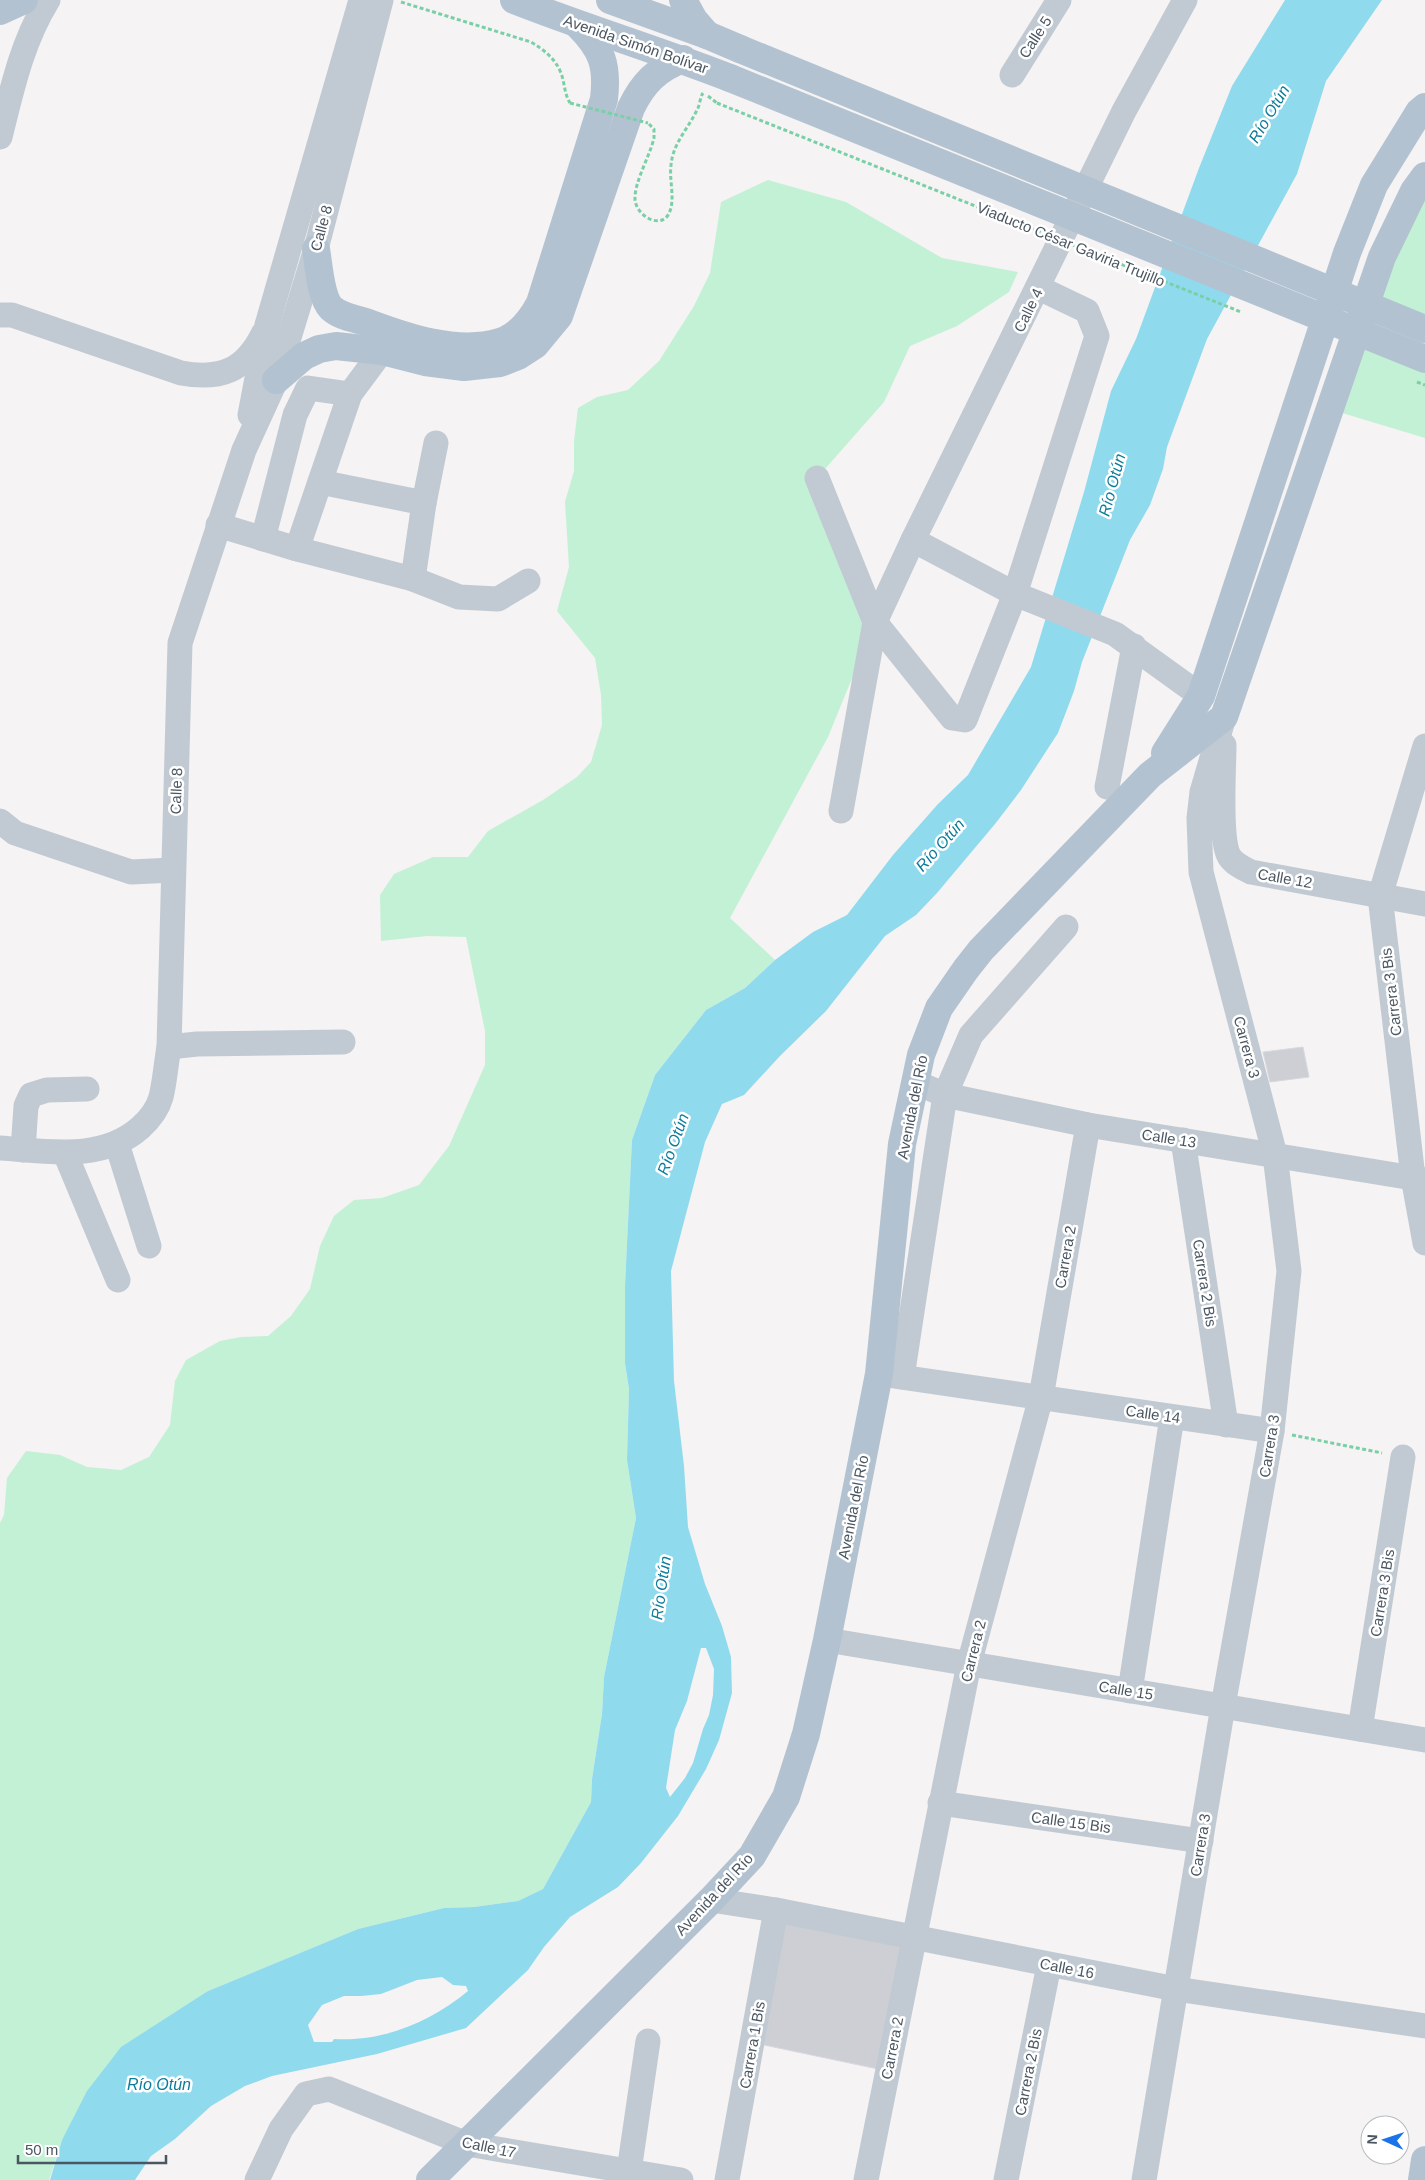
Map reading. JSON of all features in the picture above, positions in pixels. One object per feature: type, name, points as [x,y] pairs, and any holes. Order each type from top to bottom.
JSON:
[{"type":"main road","points":[[0,11],[24,0]]},
{"type":"main road","name":"Avenida Simón Bolívar","points":[[514,0],[578,25],[683,59],[730,78]]},
{"type":"main road","name":"Avenida Simón Bolívar","points":[[610,0],[707,35],[1425,330]]},
{"type":"main road","points":[[683,0],[694,20],[707,35]]},
{"type":"main road","points":[[316,249],[323,290],[331,307],[347,317],[418,338],[466,346],[484,346],[502,342],[518,332],[530,320],[540,303],[604,98],[606,78],[602,58],[592,40],[578,25]]},
{"type":"main road","points":[[276,380],[304,356],[319,349],[336,346],[382,351],[446,366],[482,366],[509,360],[535,345],[559,316],[631,108],[639,91],[651,77],[666,66],[683,59]]},
{"type":"main road","name":"Viaducto César Gaviria Trujillo","points":[[730,78],[1420,370]]},
{"type":"main road","points":[[1150,775],[1178,735],[1201,696],[1347,253],[1374,185],[1419,112],[1425,107]]},
{"type":"main road","points":[[1150,775],[1224,717],[1382,257],[1414,191],[1425,176]]},
{"type":"main road","name":"Avenida del Río","points":[[430,2180],[711,1900],[752,1856],[786,1797],[806,1734],[891,1376],[902,1144],[921,1055],[939,1008],[966,969],[1052,875],[1150,775]]},
{"type":"main road","points":[[1422,2180],[1425,2160]]},
{"type":"street","points":[[0,137],[20,59],[31,30],[48,0]]},
{"type":"street","name":"Calle 8","points":[[244,450],[267,325],[361,0]]},
{"type":"street","name":"Calle 8","points":[[126,1138],[149,1120],[161,1098],[169,1047],[180,643],[244,450],[276,380],[389,0]]},
{"type":"street","name":"Calle 5","points":[[1012,75],[1059,0]]},
{"type":"street","name":"Calle 4","points":[[841,811],[875,622],[913,540],[1039,288],[1124,111],[1185,0]]},
{"type":"street","points":[[817,478],[875,622],[952,718],[965,720],[1015,594],[1097,336],[1087,311],[1039,288]]},
{"type":"street","points":[[4,311],[181,373],[202,377],[222,373],[241,363],[256,348],[267,325]]},
{"type":"street","points":[[297,549],[350,394],[382,351]]},
{"type":"street","points":[[263,539],[295,415],[308,388],[350,394]]},
{"type":"street","points":[[413,579],[424,502],[436,443]]},
{"type":"street","points":[[320,482],[424,502]]},
{"type":"street","points":[[218,525],[297,549],[413,579],[459,597],[498,599],[528,580]]},
{"type":"street","points":[[913,540],[1015,594],[1039,602],[1125,640],[1201,696]]},
{"type":"street","points":[[1108,787],[1125,640]]},
{"type":"street","name":"Calle 12","points":[[1224,717],[1224,841],[1230,858],[1240,867],[1251,872],[1425,904]]},
{"type":"street","name":"Carrera 3","points":[[1144,2180],[1223,1706],[1272,1431],[1289,1271],[1275,1155],[1201,872],[1199,818],[1202,792],[1224,717]]},
{"type":"street","name":"Carrera 3 Bis","points":[[1425,746],[1421,772],[1380,896],[1419,1179],[1425,1243]]},
{"type":"street","points":[[0,821],[15,832],[131,872],[174,870]]},
{"type":"street","points":[[891,1376],[945,1095],[972,1035],[1066,927]]},
{"type":"street","points":[[169,1047],[197,1044],[343,1042]]},
{"type":"street","name":"Calle 13","points":[[915,1082],[945,1095],[1088,1125],[1419,1179]]},
{"type":"street","points":[[87,1089],[48,1090],[30,1095],[12,1149],[66,1153],[94,1150],[126,1138],[149,1246]]},
{"type":"street","name":"Carrera 2","points":[[866,2180],[969,1664],[1041,1398],[1088,1125]]},
{"type":"street","name":"Carrera 2 Bis","points":[[1183,1140],[1226,1425]]},
{"type":"street","points":[[66,1153],[118,1280]]},
{"type":"street","name":"Calle 14","points":[[891,1376],[1272,1431]]},
{"type":"street","points":[[1130,1691],[1172,1417]]},
{"type":"street","name":"Carrera 3 Bis","points":[[1360,1728],[1403,1457]]},
{"type":"street","name":"Calle 15","points":[[827,1640],[1425,1740]]},
{"type":"street","name":"Calle 15 Bis","points":[[940,1803],[1201,1841]]},
{"type":"street","name":"Calle 16","points":[[711,1900],[776,1910],[1176,1989],[1425,2026]]},
{"type":"street","name":"Carrera 1 Bis","points":[[727,2180],[776,1910]]},
{"type":"street","name":"Carrera 2 Bis","points":[[1006,2180],[1049,1965]]},
{"type":"street","points":[[629,2171],[648,2041]]},
{"type":"street","name":"Calle 17","points":[[257,2180],[280,2129],[306,2094],[330,2089],[467,2144],[589,2172],[629,2171],[681,2180]]},
{"type":"path","name":"Viaducto César Gaviria Trujillo","points":[[389,0],[530,42],[544,50],[555,62],[561,73],[564,94],[570,103],[648,124],[654,129],[654,138],[636,190],[635,201],[639,212],[651,220],[665,218],[669,214],[672,206],[671,163],[677,141],[696,112],[701,94],[707,95],[717,104],[1250,316]]},
{"type":"path","points":[[1420,370],[1425,386]]},
{"type":"path","points":[[1272,1431],[1403,1457]]},
{"type":"green space","points":[[768,180],[846,202],[942,258],[1018,272],[1009,292],[957,326],[910,346],[884,402],[817,478],[875,622],[828,737],[730,918],[775,960],[745,988],[706,1010],[655,1075],[632,1140],[625,1286],[625,1363],[629,1389],[627,1460],[636,1518],[604,1677],[602,1714],[592,1779],[591,1802],[543,1889],[518,1901],[474,1907],[444,1908],[358,1929],[208,1991],[62,2140],[49,2180],[0,2180],[0,1523],[4,1515],[7,1478],[26,1451],[60,1455],[87,1467],[121,1470],[149,1457],[170,1425],[175,1381],[186,1360],[220,1341],[241,1337],[268,1336],[291,1316],[310,1289],[320,1246],[334,1216],[354,1200],[382,1198],[419,1185],[449,1146],[485,1065],[485,1031],[466,937],[427,936],[381,941],[380,895],[394,874],[433,857],[468,857],[488,831],[543,800],[577,777],[591,762],[602,725],[601,695],[595,658],[557,611],[569,567],[565,502],[574,471],[574,441],[578,408],[597,397],[628,390],[659,361],[694,306],[710,273],[721,202]]},
{"type":"green space","points":[[1425,200],[1425,438],[1329,409],[1382,257]]},
{"type":"water","name":"Río Otún","points":[[1285,0],[1382,0],[1326,81],[1297,174],[1207,339],[1167,447],[1163,469],[1150,505],[1130,540],[1082,662],[1074,691],[1058,733],[1021,790],[937,893],[916,915],[885,936],[826,1011],[744,1095],[722,1104],[705,1142],[671,1271],[674,1381],[684,1466],[688,1527],[705,1584],[722,1626],[731,1657],[732,1693],[719,1740],[706,1769],[678,1816],[641,1863],[618,1887],[570,1917],[544,1947],[528,1970],[466,2028],[377,2054],[272,2076],[245,2086],[211,2106],[175,2139],[151,2156],[135,2180],[50,2180],[62,2140],[87,2091],[121,2047],[208,1991],[358,1929],[444,1908],[474,1907],[518,1901],[543,1889],[591,1802],[592,1779],[602,1714],[604,1677],[636,1518],[627,1460],[629,1389],[625,1363],[625,1286],[632,1140],[655,1075],[706,1010],[745,988],[775,960],[813,932],[847,915],[893,855],[938,804],[968,775],[1031,667],[1084,492],[1111,391],[1136,339],[1199,168],[1232,86]],"holes":[[[701,1648],[706,1648],[714,1669],[713,1695],[709,1715],[693,1763],[685,1778],[670,1797],[666,1788],[675,1730],[687,1701]],[[442,1977],[453,1985],[466,1986],[468,1991],[454,2002],[422,2021],[406,2028],[370,2037],[334,2039],[332,2042],[314,2042],[308,2025],[322,2005],[344,1996],[381,1994],[417,1980]]]},
{"type":"building","points":[[1303,1047],[1309,1077],[1270,1082],[1263,1052]]},
{"type":"building","points":[[784,1917],[904,1936],[878,2069],[764,2045]]}]
